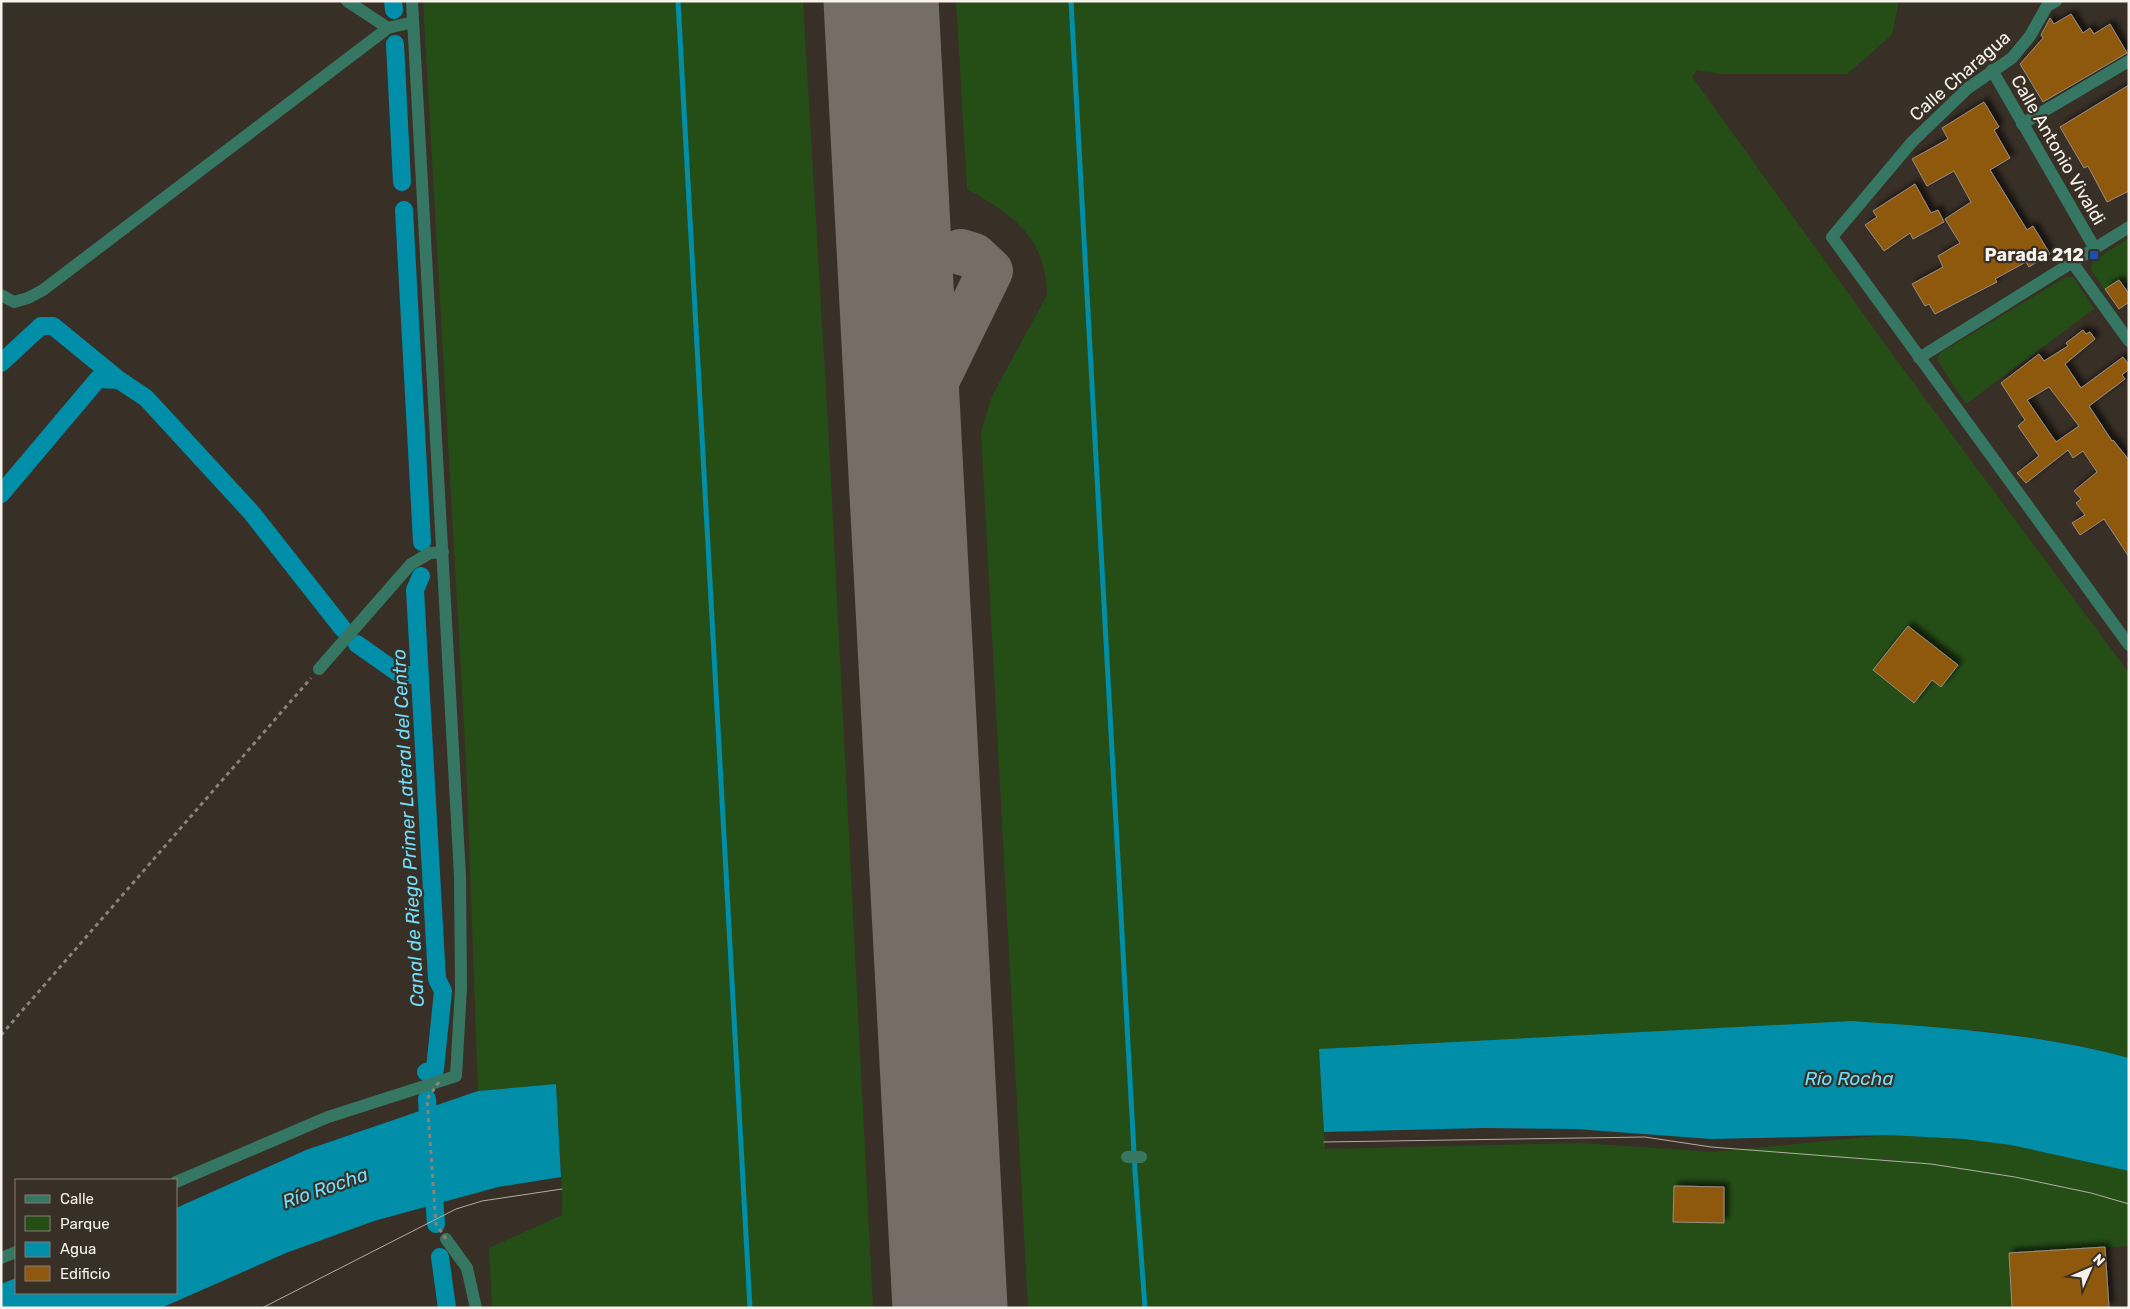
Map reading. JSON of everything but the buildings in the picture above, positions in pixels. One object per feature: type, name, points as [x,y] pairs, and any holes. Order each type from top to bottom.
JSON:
[{"type":"street","points":[[347,1],[388,28]]},
{"type":"street","points":[[178,1181],[328,1117],[456,1076],[461,988],[460,876],[412,1]]},
{"type":"street","name":"Calle Charagua","points":[[1919,358],[1832,237],[1912,142],[1968,88],[2012,58],[2030,36],[2051,4]]},
{"type":"street","points":[[1,295],[14,302],[28,298],[43,290],[388,28],[413,22]]},
{"type":"street","points":[[2022,124],[2129,61]]},
{"type":"street","name":"Calle Antonio Vivaldi","points":[[1992,70],[2094,247]]},
{"type":"street","points":[[2129,227],[2094,247],[1919,358],[2129,645]]},
{"type":"street","points":[[2072,262],[2129,340]]},
{"type":"street","points":[[319,669],[411,564],[430,553],[443,552]]},
{"type":"street","points":[[1127,1157],[1141,1157]]},
{"type":"street","points":[[446,1239],[467,1268],[476,1308]]},
{"type":"street","points":[[1,1258],[15,1252]]},
{"type":"path","points":[[1,1035],[319,669]]},
{"type":"path","points":[[438,1082],[427,1099],[436,1224],[446,1239]]},
{"type":"green space","points":[[423,1],[803,1],[829,442],[873,1308],[492,1308],[489,1248],[562,1215],[562,1189],[556,1084],[478,1091],[466,761]]},
{"type":"green space","points":[[956,1],[1899,1],[1892,35],[1847,74],[1720,74],[1697,70],[1692,77],[1906,373],[2129,673],[2129,1058],[2051,1041],[1973,1030],[1320,1049],[1325,1149],[1581,1143],[1713,1152],[1888,1135],[1964,1139],[2011,1145],[2129,1171],[2129,1246],[2009,1253],[2012,1308],[1028,1308],[981,432],[992,396],[1047,295],[1041,258],[1024,230],[999,208],[967,189]]},
{"type":"green space","points":[[2129,238],[2129,281],[2108,295],[2091,270],[2093,261]]},
{"type":"green space","points":[[2066,277],[2073,277],[2094,309],[1966,404],[1937,360],[1940,353]]},
{"type":"water","name":"Río Rocha","points":[[1852,1021],[1957,1029],[2026,1037],[2129,1058],[2129,1171],[2011,1145],[1964,1139],[1888,1135],[1711,1139],[1576,1129],[1484,1128],[1324,1132],[1319,1049]]},
{"type":"water","points":[[556,1084],[561,1177],[498,1187],[374,1221],[286,1253],[161,1308],[1,1308],[1,1284],[15,1278],[15,1294],[178,1294],[178,1207],[306,1150],[478,1091]]},
{"type":"waterway","name":"Canal de Riego Primer Lateral del Centro","points":[[393,1],[394,10]]},
{"type":"waterway","points":[[678,1],[750,1308]]},
{"type":"waterway","points":[[1071,1],[1135,1171],[1145,1308]]},
{"type":"waterway","name":"Canal de Riego Primer Lateral del Centro","points":[[395,44],[402,182]]},
{"type":"waterway","name":"Canal de Riego Primer Lateral del Centro","points":[[404,210],[422,542]]},
{"type":"waterway","points":[[1,363],[41,326],[53,326],[119,380]]},
{"type":"waterway","points":[[1,494],[98,379],[119,380],[146,398],[251,512],[343,629]]},
{"type":"waterway","name":"Canal de Riego Primer Lateral del Centro","points":[[421,576],[415,590],[437,979],[443,991],[435,1069],[426,1072]]},
{"type":"waterway","points":[[357,644],[401,675],[420,675]]},
{"type":"waterway","name":"Canal de Riego Primer Lateral del Centro","points":[[427,1099],[429,1133]]},
{"type":"waterway","name":"Canal de Riego Primer Lateral del Centro","points":[[433,1182],[436,1224]]},
{"type":"waterway","name":"Canal de Riego Primer Lateral del Centro","points":[[440,1257],[447,1308]]},
{"type":"taxiway","points":[[904,447],[990,271],[974,256],[961,252]]},
{"type":"runway","points":[[881,1],[950,1308]]},
{"type":"tram line","points":[[1324,1142],[1645,1137],[1711,1147],[1931,1164],[2015,1177],[2091,1193],[2129,1204]]},
{"type":"tram line","points":[[262,1308],[456,1209],[482,1201],[562,1189]]},
{"type":"place","name":"Parada 212","points":[[2094,255]]}]
